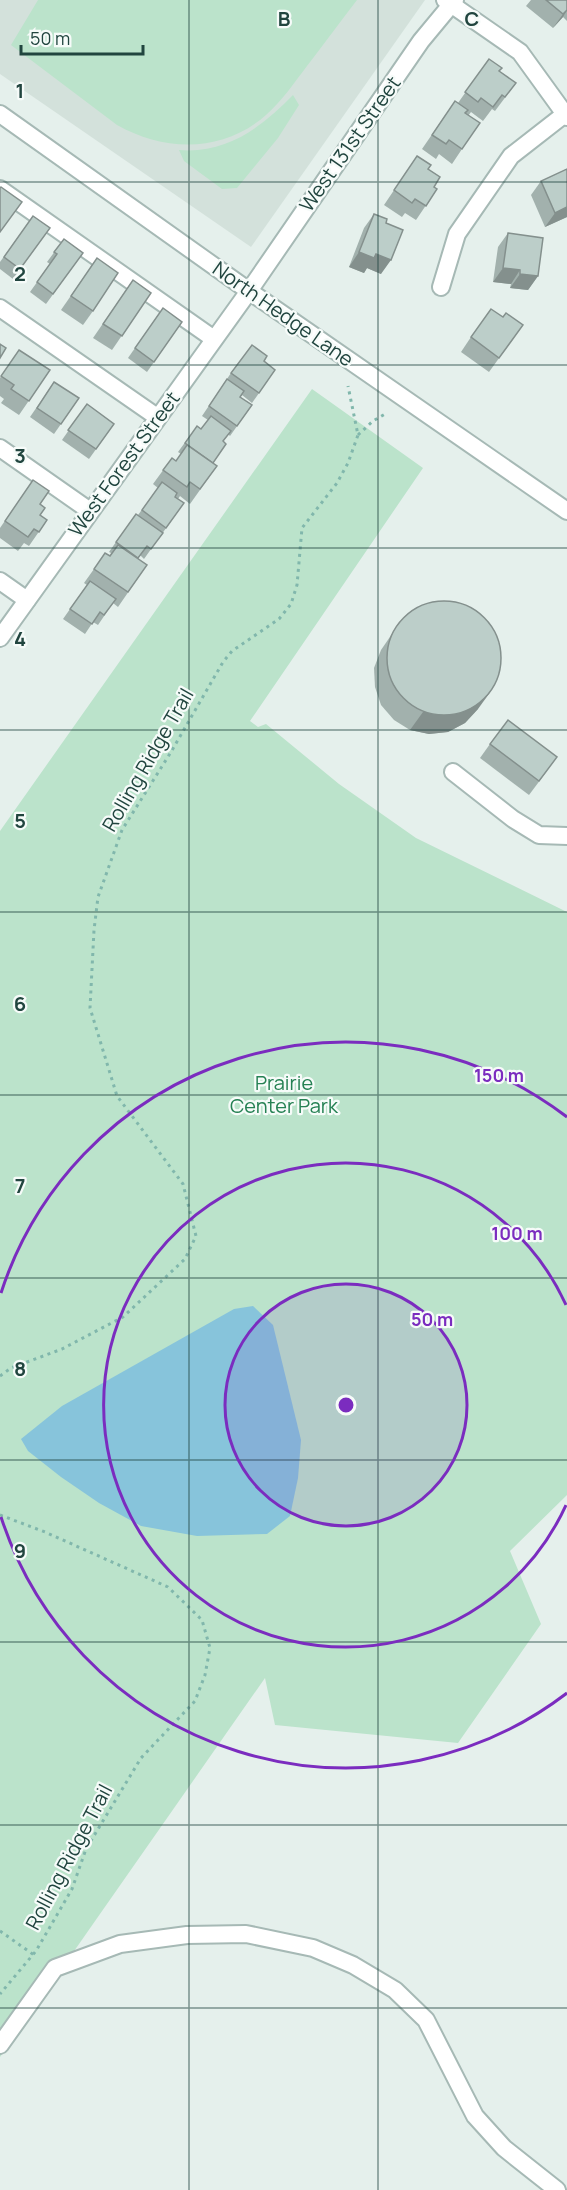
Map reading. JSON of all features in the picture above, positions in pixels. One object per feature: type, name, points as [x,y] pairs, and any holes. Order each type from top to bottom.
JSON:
[{"type":"street","points":[[441,287],[457,234],[511,156],[566,116],[520,52],[450,2]]},
{"type":"street","name":"West 131st Street","points":[[249,291],[450,2]]},
{"type":"street","name":"North Hedge Lane","points":[[0,114],[249,291],[567,511]]},
{"type":"street","points":[[0,189],[214,339]]},
{"type":"street","name":"West Forest Street","points":[[0,638],[249,291]]},
{"type":"street","points":[[0,308],[157,417]]},
{"type":"street","points":[[0,448],[90,511]]},
{"type":"street","points":[[0,581],[27,600]]},
{"type":"street","points":[[453,772],[513,819],[539,835],[567,836]]},
{"type":"street","points":[[0,2045],[55,1968],[120,1944],[187,1935],[246,1934],[313,1948],[353,1965],[395,1990],[426,2020],[475,2116],[504,2148],[557,2190]]},
{"type":"path","points":[[348,386],[358,435]]},
{"type":"path","points":[[358,435],[373,421],[385,414]]},
{"type":"path","name":"Rolling Ridge Trail","points":[[0,1376],[11,1368],[62,1349],[123,1317],[184,1259],[196,1236],[183,1184],[117,1096],[90,1008],[98,897],[122,830],[171,752],[223,662],[232,651],[279,619],[291,604],[297,585],[302,528],[337,483],[348,463],[358,435]]},
{"type":"path","name":"Rolling Ridge Trail","points":[[0,1515],[45,1532],[168,1587],[202,1620],[210,1648],[205,1675],[195,1701],[141,1758],[86,1849],[72,1889],[34,1955],[0,1995]]},
{"type":"path","points":[[0,1931],[34,1955]]},
{"type":"shaded area","points":[[0,0],[425,0],[251,247],[0,74]]},
{"type":"green space","points":[[38,0],[357,0],[288,92],[266,115],[249,127],[213,142],[174,144],[135,134],[117,125],[11,45]]},
{"type":"green space","points":[[293,95],[299,105],[278,138],[237,188],[222,189],[184,161],[179,150],[213,148],[228,143],[256,128]]},
{"type":"green space","name":"Prairie Center Park","points":[[312,389],[423,468],[250,721],[258,727],[266,724],[339,784],[416,838],[567,912],[567,1495],[510,1551],[541,1624],[458,1743],[275,1725],[265,1678],[0,2057],[0,831]]},
{"type":"water","points":[[253,1306],[273,1325],[301,1440],[298,1478],[290,1516],[267,1534],[197,1536],[141,1526],[99,1503],[28,1451],[21,1439],[62,1406],[234,1309]]},
{"type":"building","points":[[546,0],[567,0],[567,10],[563,14]]},
{"type":"building","points":[[489,59],[502,68],[499,71],[516,83],[505,97],[502,95],[493,107],[481,98],[478,102],[465,92]]},
{"type":"building","points":[[455,101],[468,110],[465,113],[480,123],[462,149],[449,140],[446,144],[432,135]]},
{"type":"building","points":[[417,156],[431,165],[428,169],[440,177],[434,187],[437,189],[426,206],[415,199],[412,203],[394,190]]},
{"type":"building","points":[[567,169],[567,207],[555,213],[541,181]]},
{"type":"building","points":[[0,188],[22,202],[0,232]]},
{"type":"building","points":[[374,214],[387,219],[386,223],[403,230],[391,260],[376,254],[374,258],[359,252]]},
{"type":"building","points":[[33,216],[50,228],[20,269],[4,257]]},
{"type":"building","points":[[508,233],[543,238],[538,276],[520,274],[520,270],[503,268]]},
{"type":"building","points":[[64,239],[83,253],[53,294],[37,282],[57,254],[54,252]]},
{"type":"building","points":[[97,258],[118,273],[93,311],[71,296]]},
{"type":"building","points":[[133,280],[151,293],[122,336],[103,324]]},
{"type":"building","points":[[163,308],[182,322],[154,362],[135,348]]},
{"type":"building","points":[[491,309],[503,317],[506,313],[523,325],[499,358],[471,337]]},
{"type":"building","points":[[0,344],[6,348],[0,358]]},
{"type":"building","points":[[252,345],[267,356],[264,361],[275,370],[259,393],[231,373]]},
{"type":"building","points":[[19,350],[50,370],[29,401],[11,389],[14,385],[1,376]]},
{"type":"building","points":[[227,379],[244,391],[240,397],[252,405],[237,426],[209,406]]},
{"type":"building","points":[[54,382],[79,398],[61,424],[37,408]]},
{"type":"building","points":[[87,404],[114,424],[96,449],[68,430]]},
{"type":"building","points":[[211,416],[231,431],[223,441],[226,444],[213,463],[185,443],[197,426],[201,429]]},
{"type":"building","points":[[187,445],[217,466],[200,489],[190,482],[187,487],[163,470],[172,458],[176,461]]},
{"type":"building","points":[[33,480],[49,491],[40,504],[45,508],[40,515],[47,520],[39,532],[34,529],[28,537],[5,521]]},
{"type":"building","points":[[162,482],[177,493],[175,497],[184,503],[166,528],[142,510]]},
{"type":"building","points":[[136,514],[163,533],[151,549],[147,546],[138,558],[116,542]]},
{"type":"building","points":[[118,545],[147,565],[128,592],[94,569],[105,553],[110,556]]},
{"type":"building","points":[[90,581],[116,599],[104,615],[100,612],[92,624],[70,609]]},
{"type":"building","points":[[444,601],[466,605],[484,618],[497,636],[501,658],[497,680],[484,698],[466,711],[444,715],[422,711],[404,698],[391,680],[387,658],[391,636],[404,618],[422,605]]},
{"type":"building","points":[[508,720],[557,757],[539,781],[490,744]]}]
